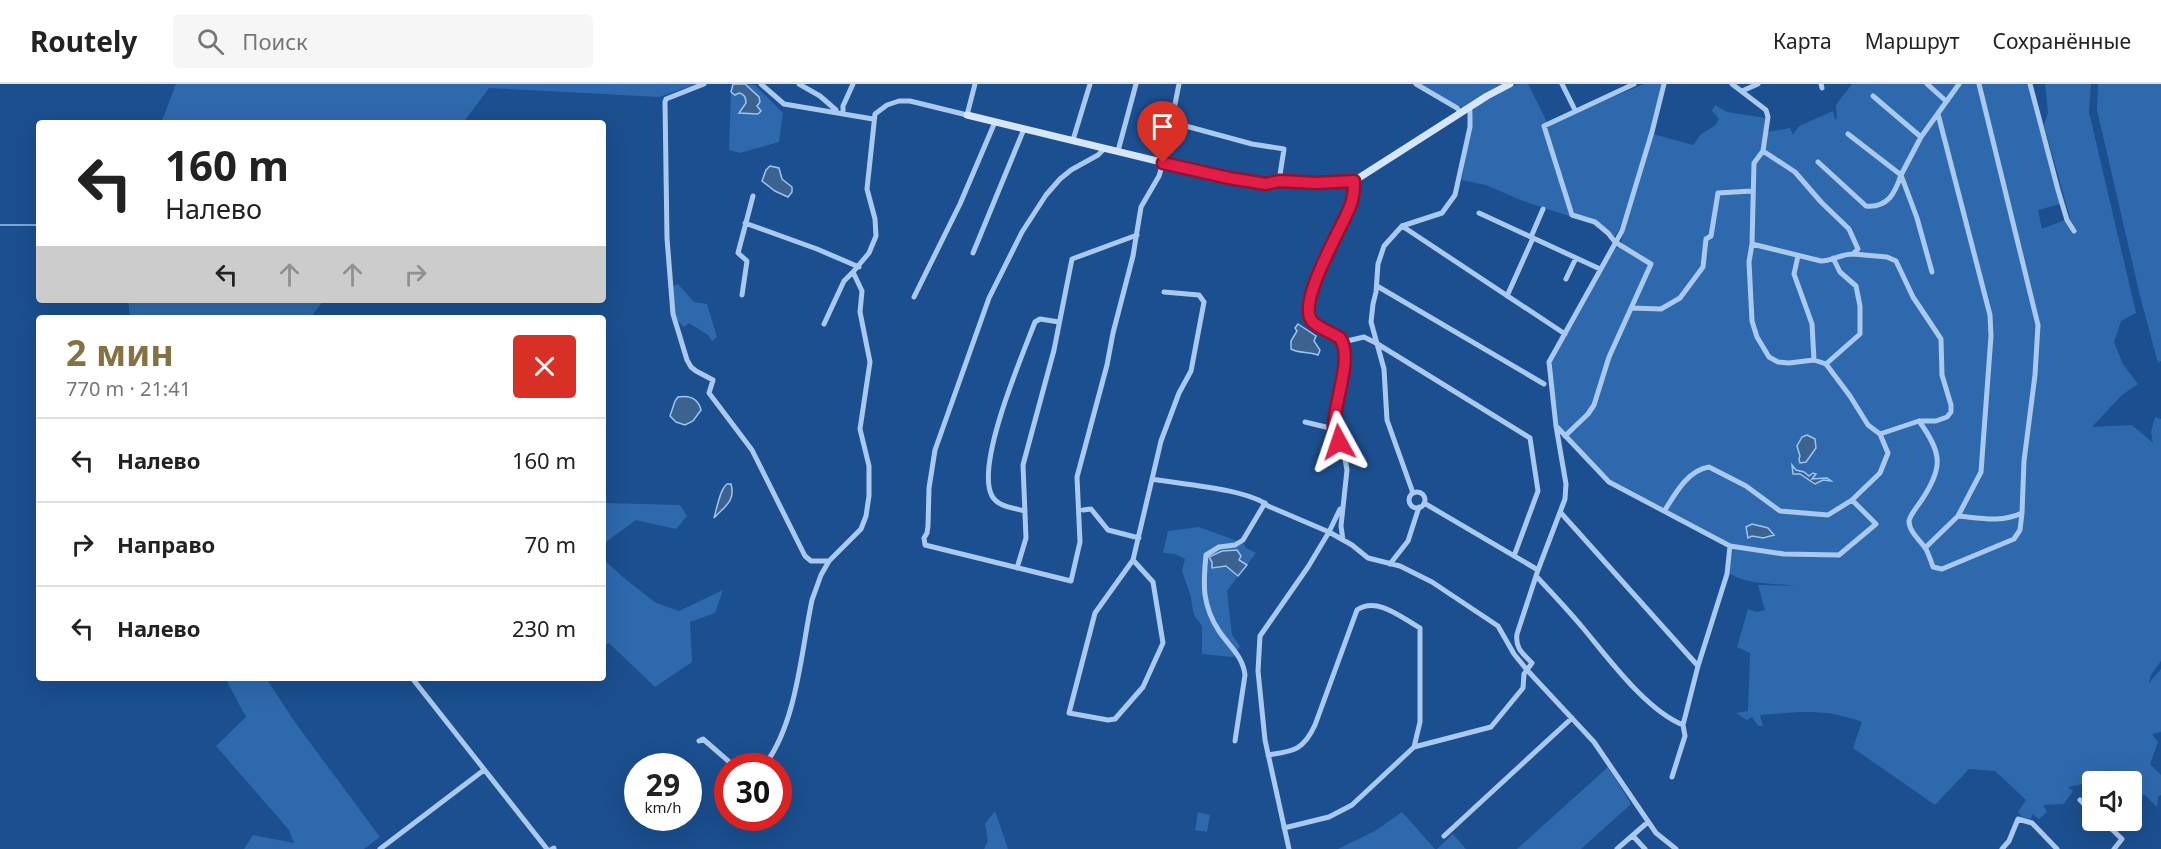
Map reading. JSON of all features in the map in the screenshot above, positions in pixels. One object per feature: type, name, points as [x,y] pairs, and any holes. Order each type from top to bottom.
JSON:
[{"type":"street","points":[[704,84],[666,99],[665,102],[667,238],[673,314],[687,360],[696,372],[713,380],[709,393],[752,450],[805,556],[811,561],[829,561]]},
{"type":"street","points":[[761,84],[784,104],[873,119]]},
{"type":"street","points":[[799,84],[820,96],[840,112]]},
{"type":"street","points":[[840,112],[853,84]]},
{"type":"street","points":[[967,115],[975,84]]},
{"type":"street","points":[[1072,140],[1090,84]]},
{"type":"street","points":[[1118,151],[1136,84]]},
{"type":"street","points":[[1105,148],[1098,155],[1071,170],[1046,195],[1022,232],[989,298],[968,361],[939,435],[931,468],[925,545],[1071,581],[1080,542],[1077,477],[1107,365],[1137,235],[1141,207],[1159,176],[1179,84]]},
{"type":"street","points":[[1416,84],[1457,108],[1461,113]]},
{"type":"street","points":[[824,324],[844,281],[859,267],[869,253],[876,236],[875,219],[867,189],[873,119],[880,110],[899,101],[910,101],[1244,182],[1317,183],[1354,181],[1510,84]]},
{"type":"street","points":[[1562,84],[1575,110]]},
{"type":"street","points":[[1565,436],[1594,405],[1609,357],[1651,264],[1615,242],[1595,222],[1572,215],[1544,126],[1634,84]]},
{"type":"street","points":[[1284,828],[1329,817],[1352,805],[1414,747],[1491,727],[1523,688],[1524,674],[1532,663],[1518,649],[1516,642],[1525,606],[1561,513],[1566,484],[1556,426],[1549,362],[1622,231],[1664,84]]},
{"type":"street","points":[[1665,510],[1682,484],[1704,468],[1709,467],[1746,486],[1780,511],[1828,514],[1852,500],[1881,473],[1888,453],[1880,434],[1868,425],[1826,364],[1814,360],[1778,362],[1769,357],[1757,337],[1752,321],[1749,262],[1752,243],[1752,191],[1754,162],[1763,151],[1768,117],[1766,110],[1732,84]]},
{"type":"street","points":[[1742,91],[1758,84]]},
{"type":"street","points":[[1927,84],[1946,101]]},
{"type":"street","points":[[1818,162],[1866,206],[1882,205],[1891,199],[1921,137],[1959,84]]},
{"type":"street","points":[[1919,421],[1938,455],[1939,464],[1925,496],[1910,518],[1911,528],[1925,548],[1933,567],[1942,569],[2014,539],[2020,530],[2022,513],[2024,461],[2035,375],[2038,325],[1979,84]]},
{"type":"street","points":[[2030,84],[2058,190],[2067,220],[2074,231]]},
{"type":"street","points":[[1873,96],[1921,137]]},
{"type":"street","points":[[1413,493],[1387,420],[1384,369],[1371,322],[1378,264],[1384,246],[1402,226],[1442,213],[1455,195],[1470,127],[1470,108]]},
{"type":"street","points":[[1925,548],[1958,516],[1981,472],[1991,336],[1990,315],[1938,114]]},
{"type":"street","points":[[914,297],[952,222],[996,122]]},
{"type":"street","points":[[1171,122],[1252,144],[1284,149],[1279,181]]},
{"type":"street","points":[[974,253],[1024,129]]},
{"type":"street","points":[[1848,134],[1901,175],[1917,218],[1932,272]]},
{"type":"street","points":[[1763,151],[1795,172],[1849,229],[1858,249],[1853,254]]},
{"type":"street","points":[[1342,540],[1343,498],[1347,470],[1344,454],[1334,429],[1343,371],[1342,342],[1340,338],[1312,320],[1308,314],[1320,268],[1351,205],[1354,181]]},
{"type":"street","points":[[1631,308],[1661,309],[1680,298],[1703,267],[1706,239],[1711,236],[1719,193],[1752,191]]},
{"type":"street","points":[[742,295],[747,261],[738,253],[753,196]]},
{"type":"street","points":[[1507,296],[1544,209]]},
{"type":"street","points":[[1479,213],[1600,269]]},
{"type":"street","points":[[745,223],[859,267]]},
{"type":"street","points":[[1402,226],[1564,334]]},
{"type":"street","points":[[1017,568],[1026,538],[1023,465],[1059,322],[1072,259],[1137,235]]},
{"type":"street","points":[[1752,243],[1821,261],[1841,254],[1887,257],[1896,261],[1913,297],[1941,339],[1942,375],[1951,412],[1947,417],[1936,421],[1919,421],[1880,434]]},
{"type":"street","points":[[1798,256],[1794,274],[1812,324],[1814,360]]},
{"type":"street","points":[[1566,279],[1576,258]]},
{"type":"street","points":[[1826,364],[1860,334],[1860,306],[1856,286],[1840,272],[1833,258]]},
{"type":"street","points":[[771,753],[781,736],[795,691],[812,600],[821,574],[829,561],[861,529],[866,516],[869,466],[860,429],[868,383],[869,353],[860,312],[862,291],[854,272]]},
{"type":"street","points":[[1377,286],[1544,384]]},
{"type":"street","points":[[1133,560],[1153,582],[1163,643],[1153,668],[1143,687],[1115,719],[1108,720],[1069,713],[1095,613],[1133,560],[1167,421],[1191,371],[1204,302],[1199,296],[1164,292]]},
{"type":"street","points":[[1025,512],[1003,506],[993,498],[989,486],[997,421],[1035,322],[1040,319],[1059,322]]},
{"type":"street","points":[[1342,342],[1364,337],[1376,343],[1530,438],[1538,492],[1514,556]]},
{"type":"street","points":[[1305,422],[1334,429]]},
{"type":"street","points":[[1556,426],[1609,482],[1730,546],[1784,554],[1839,555],[1876,524],[1852,500]]},
{"type":"street","points":[[1152,479],[1242,494],[1261,500],[1265,504],[1329,532],[1368,558],[1400,566],[1432,582],[1498,626],[1514,654],[1527,670],[1594,742],[1656,833],[1676,849]]},
{"type":"street","points":[[1390,564],[1408,541],[1421,505],[1423,494],[1413,493]]},
{"type":"street","points":[[1413,493],[1410,496],[1410,504],[1414,507],[1421,505],[1514,556],[1537,573],[1652,706],[1671,720],[1683,725]]},
{"type":"street","points":[[1289,849],[1268,755],[1258,671],[1260,636],[1308,567],[1339,514],[1343,498]]},
{"type":"street","points":[[1235,741],[1245,675],[1241,660],[1219,631],[1204,600],[1206,555],[1219,547],[1235,545],[1243,540],[1265,504]]},
{"type":"street","points":[[1083,510],[1091,509],[1108,530],[1139,538]]},
{"type":"street","points":[[1561,513],[1698,666]]},
{"type":"street","points":[[1958,516],[1997,520],[2011,519],[2022,513]]},
{"type":"street","points":[[1672,777],[1685,736],[1683,725],[1698,666],[1727,574],[1730,546]]},
{"type":"street","points":[[1268,755],[1296,750],[1307,741],[1316,726],[1357,610],[1370,605],[1382,607],[1420,628],[1420,722],[1414,747]]},
{"type":"street","points":[[414,681],[547,849]]},
{"type":"street","points":[[1444,836],[1572,718]]},
{"type":"street","points":[[699,741],[703,739],[719,753]]},
{"type":"street","points":[[380,849],[484,770]]},
{"type":"street","points":[[2002,849],[2009,841],[2018,819],[2032,823],[2057,849]]},
{"type":"street","points":[[1617,849],[1648,822]]},
{"type":"street","points":[[2114,831],[2122,839],[2114,849]]},
{"type":"street","points":[[1633,836],[1645,849]]},
{"type":"shaded area","points":[[176,84],[697,84],[659,97],[489,88],[465,120],[162,120]]},
{"type":"shaded area","points":[[733,84],[745,84],[759,97],[760,102],[757,106],[761,111],[758,114],[739,113],[746,99],[743,94],[735,95],[731,92]]},
{"type":"shaded area","points":[[745,84],[755,85],[783,113],[779,142],[740,153],[729,150],[731,92],[735,95],[743,94],[747,103],[739,113],[750,112],[756,106]]},
{"type":"shaded area","points":[[1414,84],[1505,84],[1465,109]]},
{"type":"shaded area","points":[[1517,84],[1528,84],[1548,124],[1644,84],[1662,84],[1649,136],[1619,230],[1613,239],[1590,223],[1523,201],[1486,185],[1462,180],[1474,106]]},
{"type":"shaded area","points":[[1852,84],[2027,84],[2060,204],[2038,210],[2042,229],[2070,218],[2044,125],[2048,113],[2045,84],[2091,84],[2089,112],[2136,313],[2121,321],[2114,342],[2123,364],[2138,384],[2122,395],[2092,427],[2132,425],[2153,443],[2151,432],[2155,417],[2161,419],[2161,661],[2151,675],[2149,683],[2161,669],[2161,732],[2152,734],[2158,742],[2150,764],[2161,775],[2161,795],[2158,797],[2157,807],[2144,794],[2142,796],[2142,771],[2108,770],[2082,771],[2082,784],[2068,787],[2073,791],[2064,804],[2043,805],[2047,812],[2039,819],[2032,814],[2031,819],[2022,817],[2018,812],[2026,800],[1995,771],[1969,769],[1935,805],[1853,748],[1862,722],[1811,712],[1760,715],[1763,726],[1758,726],[1752,717],[1747,720],[1736,713],[1748,711],[1750,653],[1737,647],[1748,609],[1757,612],[1765,610],[1758,585],[1796,586],[1752,582],[1729,573],[1733,550],[1610,483],[1559,427],[1551,364],[1595,280],[1613,250],[1620,246],[1653,134],[1693,145],[1719,119],[1712,111],[1715,105],[1727,112],[1765,118],[1768,132],[1790,128],[1793,135],[1799,126],[1833,111],[1835,120],[1836,105]]},
{"type":"shaded area","points":[[2098,84],[2161,84],[2161,361],[2158,363],[2097,110]]},
{"type":"shaded area","points":[[770,166],[779,168],[782,179],[792,187],[792,192],[788,197],[762,181]]},
{"type":"shaded area","points":[[678,284],[694,302],[707,304],[717,337],[712,341],[708,335],[689,323],[684,327],[675,318],[671,287]]},
{"type":"shaded area","points":[[128,303],[322,303],[312,315],[130,315]]},
{"type":"shaded area","points":[[1298,324],[1316,336],[1314,341],[1320,350],[1318,355],[1291,349],[1291,341]]},
{"type":"shaded area","points":[[678,397],[693,398],[701,410],[693,421],[685,425],[676,422],[670,416]]},
{"type":"shaded area","points":[[1807,435],[1815,439],[1816,448],[1806,462],[1800,463],[1797,446],[1802,437]]},
{"type":"shaded area","points":[[1792,465],[1796,470],[1809,476],[1816,474],[1812,479],[1827,478],[1831,481],[1823,480],[1815,484],[1800,474],[1793,474]]},
{"type":"shaded area","points":[[727,484],[731,484],[732,495],[725,507],[714,518],[721,494]]},
{"type":"shaded area","points":[[606,503],[680,505],[687,516],[676,529],[636,520],[606,542]]},
{"type":"shaded area","points":[[1752,524],[1768,528],[1774,535],[1748,538],[1746,527]]},
{"type":"shaded area","points":[[1199,527],[1243,543],[1246,548],[1256,553],[1247,565],[1239,559],[1226,566],[1238,576],[1227,591],[1232,635],[1240,646],[1233,657],[1202,654],[1202,626],[1194,615],[1182,571],[1185,559],[1175,554],[1163,553],[1168,531]]},
{"type":"shaded area","points":[[1237,550],[1241,556],[1239,560],[1247,565],[1238,576],[1226,566],[1212,568],[1209,557],[1222,551]]},
{"type":"shaded area","points":[[606,562],[656,603],[679,611],[723,590],[715,613],[690,622],[692,662],[655,687],[609,643],[606,644]]},
{"type":"shaded area","points":[[227,681],[268,681],[294,721],[380,837],[364,849],[244,849],[253,835],[294,843],[289,830],[216,746],[246,717]]},
{"type":"shaded area","points":[[1608,767],[1631,804],[1581,849],[1517,849]]},
{"type":"shaded area","points":[[995,811],[1008,849],[984,849],[988,841],[985,824]]},
{"type":"shaded area","points":[[1198,812],[1210,815],[1207,832],[1195,830]]},
{"type":"shaded area","points":[[1402,812],[1435,849],[1338,849],[1375,831]]},
{"type":"shaded area","points":[[1453,834],[1466,849],[1437,849]]},
{"type":"waterway","points":[[0,225],[36,225]]},
{"type":"route","points":[[1163,163],[1244,182],[1266,184],[1279,181],[1333,183],[1354,181],[1351,205],[1320,268],[1308,314],[1317,325],[1340,338],[1342,342],[1343,371],[1334,429],[1339,442]]}]
